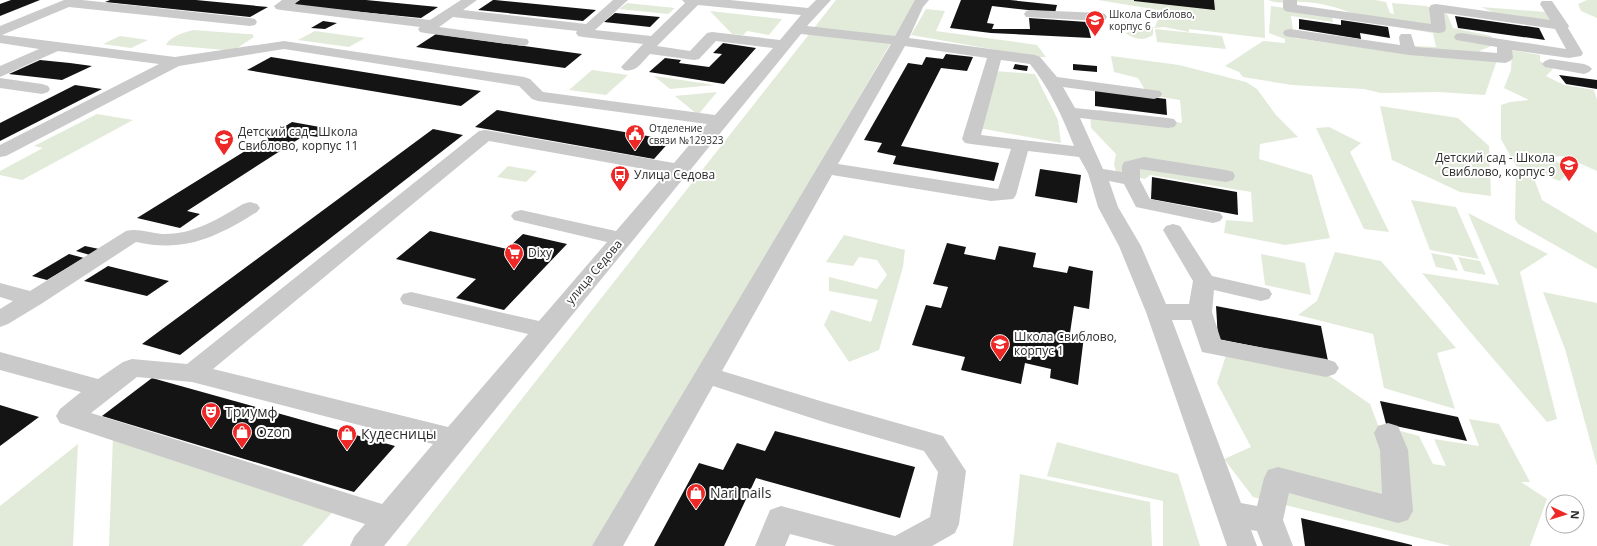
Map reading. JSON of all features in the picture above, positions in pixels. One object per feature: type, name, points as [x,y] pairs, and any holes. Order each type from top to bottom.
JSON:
[{"type":"street","points":[[292,0],[281,6],[433,24]]},
{"type":"street","points":[[470,0],[425,29],[522,42]]},
{"type":"street","points":[[621,0],[583,33],[650,45],[694,56],[712,36],[784,45]]},
{"type":"street","points":[[689,0],[811,12]]},
{"type":"street","points":[[629,67],[694,0]]},
{"type":"street","name":"улица Седова","points":[[365,546],[811,12],[824,0]]},
{"type":"street","points":[[607,546],[900,40],[916,6],[922,0]]},
{"type":"street","points":[[1290,0],[1290,8],[1439,29],[1436,8],[1562,26]]},
{"type":"street","points":[[1444,0],[1509,5]]},
{"type":"street","points":[[0,31],[72,1],[250,22]]},
{"type":"street","points":[[1290,33],[1409,51],[1576,53],[1562,26],[1554,2],[1531,6]]},
{"type":"street","points":[[1079,4],[1084,17]]},
{"type":"street","points":[[451,13],[588,28]]},
{"type":"street","points":[[1032,14],[1100,17]]},
{"type":"street","points":[[1403,24],[1409,51]]},
{"type":"street","points":[[798,29],[900,40],[1035,60],[1052,81],[1069,112],[1086,153],[1097,173],[1108,207],[1130,246],[1158,312],[1242,546]]},
{"type":"street","points":[[1461,37],[1505,51],[1584,69]]},
{"type":"street","points":[[0,39],[175,62],[288,46],[524,82],[538,96],[720,122]]},
{"type":"street","points":[[0,72],[57,46]]},
{"type":"street","points":[[995,55],[971,139],[1086,153]]},
{"type":"street","points":[[0,152],[175,62]]},
{"type":"street","points":[[1052,81],[1154,94]]},
{"type":"street","points":[[0,83],[42,89]]},
{"type":"street","points":[[1069,112],[1168,124]]},
{"type":"street","points":[[192,373],[485,135],[679,170]]},
{"type":"street","points":[[826,168],[991,195],[1006,195],[1021,146]]},
{"type":"street","points":[[1213,217],[1143,203],[1131,180],[1131,166],[1144,163],[1226,176]]},
{"type":"street","points":[[1097,173],[1131,180]]},
{"type":"street","points":[[0,319],[133,235],[165,240],[196,237],[221,226],[250,208]]},
{"type":"street","points":[[521,216],[622,239]]},
{"type":"street","points":[[1173,230],[1204,281],[1200,312],[1211,346],[1326,368]]},
{"type":"street","points":[[1204,281],[1261,294]]},
{"type":"street","points":[[0,290],[33,299]]},
{"type":"street","points":[[411,299],[545,330]]},
{"type":"street","points":[[1158,312],[1200,312]]},
{"type":"street","points":[[0,361],[102,389]]},
{"type":"street","points":[[388,519],[69,416],[102,389],[132,368],[192,373],[454,439]]},
{"type":"street","points":[[706,375],[827,413],[934,443],[952,471],[944,524],[904,546]]},
{"type":"street","points":[[1230,514],[1273,533],[1278,478],[1398,510],[1394,450],[1388,433]]},
{"type":"street","points":[[770,546],[781,519],[887,546]]},
{"type":"green space","points":[[836,0],[916,0],[596,546],[406,546]]},
{"type":"green space","points":[[1098,0],[1264,0],[1265,38],[1189,29],[1189,32],[1164,27],[1153,28],[1153,35],[1139,39],[1125,33],[1155,27],[1158,19],[1172,19],[1171,12]]},
{"type":"green space","points":[[1268,0],[1375,0],[1386,2],[1390,13],[1394,14],[1392,3],[1426,6],[1447,14],[1453,28],[1491,36],[1494,45],[1479,51],[1498,54],[1485,95],[1439,92],[1381,93],[1364,89],[1292,85],[1243,77],[1239,72],[1225,66],[1263,41],[1285,43],[1285,39],[1269,33],[1271,6],[1332,15],[1333,22],[1291,16],[1294,38],[1402,53],[1414,46],[1436,47],[1433,33],[1355,20],[1356,15],[1322,4],[1308,2],[1277,2]]},
{"type":"green space","points":[[1587,0],[1597,0],[1597,18],[1581,11],[1578,4]]},
{"type":"green space","points":[[627,3],[675,8],[668,14],[619,9]]},
{"type":"green space","points":[[1481,7],[1546,12],[1558,29],[1518,23]]},
{"type":"green space","points":[[926,9],[945,11],[936,31],[1037,45],[1046,57],[1036,57],[911,35]]},
{"type":"green space","points":[[710,11],[782,19],[769,35],[747,31],[743,35],[732,34]]},
{"type":"green space","points":[[1155,29],[1222,36],[1226,49],[1157,42]]},
{"type":"green space","points":[[193,30],[252,34],[254,37],[237,48],[225,50],[166,45],[174,37]]},
{"type":"green space","points":[[315,31],[365,38],[349,47],[298,40]]},
{"type":"green space","points":[[120,36],[148,40],[131,48],[103,44]]},
{"type":"green space","points":[[1512,50],[1540,55],[1540,61],[1553,69],[1546,76],[1564,85],[1594,90],[1597,100],[1597,171],[1563,156],[1552,157],[1569,172],[1560,181],[1516,166],[1501,139],[1501,105],[1510,102],[1529,100],[1504,88],[1511,70]]},
{"type":"green space","points":[[1111,56],[1179,65],[1246,82],[1257,89],[1276,115],[1298,137],[1260,144],[1259,159],[1312,175],[1330,238],[1285,245],[1224,233],[1226,220],[1253,222],[1251,192],[1150,175],[1145,179],[1116,172],[1114,164],[1116,154],[1091,128],[1090,112],[1100,110],[1182,123],[1180,100],[1148,95],[1138,78],[1114,72]]},
{"type":"green space","points":[[592,70],[628,75],[606,95],[569,90]]},
{"type":"green space","points":[[995,71],[1035,74],[1058,120],[1061,143],[979,128]]},
{"type":"green space","points":[[654,76],[715,85],[670,89]]},
{"type":"green space","points":[[717,92],[698,115],[675,96]]},
{"type":"green space","points":[[1380,106],[1458,118],[1489,146],[1491,196],[1460,192],[1392,160]]},
{"type":"green space","points":[[97,114],[133,120],[22,180],[0,175],[0,171],[43,148],[34,146]]},
{"type":"green space","points":[[1329,127],[1361,143],[1350,152],[1389,232],[1364,229],[1316,128]]},
{"type":"green space","points":[[508,166],[537,171],[526,182],[497,177]]},
{"type":"green space","points":[[1516,169],[1535,181],[1542,200],[1597,233],[1597,269],[1518,224],[1515,219]]},
{"type":"green space","points":[[1411,200],[1456,207],[1479,259],[1430,250]]},
{"type":"green space","points":[[1468,213],[1548,254],[1520,272],[1557,419],[1547,422],[1422,273],[1499,285]]},
{"type":"green space","points":[[844,235],[905,250],[903,267],[879,350],[849,362],[824,325],[831,310],[871,322],[878,300],[829,291],[829,277],[877,289],[887,275],[877,260],[859,257],[853,266],[826,262]]},
{"type":"green space","points":[[1335,252],[1381,261],[1456,348],[1437,353],[1455,409],[1384,388],[1373,334],[1298,315],[1317,301]]},
{"type":"green space","points":[[1431,253],[1452,257],[1458,271],[1436,267]]},
{"type":"green space","points":[[1261,254],[1305,263],[1311,295],[1265,285]]},
{"type":"green space","points":[[1458,257],[1480,261],[1486,275],[1464,271]]},
{"type":"green space","points":[[1543,292],[1597,303],[1597,466],[1565,349]]},
{"type":"green space","points":[[1227,352],[1328,375],[1370,404],[1378,425],[1419,436],[1433,464],[1446,466],[1434,439],[1479,446],[1469,419],[1499,424],[1530,482],[1521,482],[1545,498],[1545,505],[1530,546],[1451,546],[1253,497],[1224,459],[1251,447],[1217,383]]},
{"type":"green space","points":[[113,436],[338,506],[302,546],[109,546]]},
{"type":"green space","points":[[1057,442],[1178,474],[1200,546],[1163,546],[1163,501],[1047,476]]},
{"type":"green space","points":[[78,444],[73,546],[0,546],[0,506]]},
{"type":"green space","points":[[1020,474],[1150,502],[1152,546],[1013,546]]},
{"type":"building","points":[[11,0],[40,0],[0,16],[0,4]]},
{"type":"building","points":[[110,0],[196,0],[268,7],[250,17],[105,2]]},
{"type":"building","points":[[300,0],[366,0],[438,7],[421,18],[291,5]]},
{"type":"building","points":[[493,0],[596,10],[583,21],[478,10]]},
{"type":"building","points":[[961,0],[1010,0],[1057,5],[1055,13],[992,6],[987,23],[994,24],[992,29],[1030,29],[1029,18],[1087,22],[1091,38],[991,33],[950,28]]},
{"type":"building","points":[[1214,0],[1215,10],[1134,1]]},
{"type":"building","points":[[615,13],[660,17],[650,27],[604,22]]},
{"type":"building","points":[[1455,16],[1539,28],[1545,40],[1458,28]]},
{"type":"building","points":[[1299,19],[1341,25],[1341,20],[1388,27],[1390,38],[1360,33],[1361,39],[1299,29]]},
{"type":"building","points":[[323,21],[337,23],[325,29],[311,28]]},
{"type":"building","points":[[436,34],[582,54],[565,68],[416,47]]},
{"type":"building","points":[[723,43],[756,48],[724,84],[649,72],[665,58],[681,60],[679,63],[709,67],[722,54],[713,53]]},
{"type":"building","points":[[946,54],[973,57],[967,71],[941,68],[901,146],[999,163],[994,181],[893,164],[896,156],[877,152],[882,143],[864,140],[908,63],[922,65],[926,57],[943,59]]},
{"type":"building","points":[[271,57],[481,91],[461,106],[247,70]]},
{"type":"building","points":[[40,60],[92,66],[62,80],[9,74]]},
{"type":"building","points":[[1015,64],[1028,66],[1027,71],[1013,69]]},
{"type":"building","points":[[1073,64],[1097,66],[1097,72],[1073,70]]},
{"type":"building","points":[[1559,75],[1597,80],[1597,89],[1566,84]]},
{"type":"building","points":[[75,85],[102,89],[0,141],[0,123]]},
{"type":"building","points":[[1095,90],[1166,99],[1167,115],[1095,106]]},
{"type":"building","points":[[497,110],[671,140],[654,159],[475,127]]},
{"type":"building","points":[[292,122],[331,129],[318,137],[305,135],[187,211],[200,214],[180,228],[137,218]]},
{"type":"building","points":[[433,129],[463,135],[180,355],[142,344]]},
{"type":"building","points":[[1040,169],[1081,175],[1077,203],[1035,196]]},
{"type":"building","points":[[1152,177],[1237,192],[1238,215],[1151,199]]},
{"type":"building","points":[[430,231],[507,249],[523,234],[567,244],[504,310],[456,298],[476,279],[396,259]]},
{"type":"building","points":[[947,243],[966,247],[964,254],[995,260],[999,246],[1036,253],[1033,267],[1067,273],[1069,266],[1093,271],[1089,309],[1074,306],[1070,333],[1084,336],[1078,385],[1050,378],[1051,369],[1025,363],[1021,384],[961,370],[965,357],[912,345],[926,305],[941,308],[948,287],[933,284]]},
{"type":"building","points":[[85,246],[99,249],[90,255],[76,251]]},
{"type":"building","points":[[69,254],[84,258],[47,280],[32,276]]},
{"type":"building","points":[[108,266],[169,281],[147,296],[84,281]]},
{"type":"building","points":[[1216,306],[1321,326],[1328,361],[1218,339]]},
{"type":"building","points":[[152,378],[395,446],[354,492],[102,416]]},
{"type":"building","points":[[1380,401],[1458,417],[1467,441],[1386,424]]},
{"type":"building","points":[[0,405],[39,417],[0,446]]},
{"type":"building","points":[[775,431],[915,467],[900,518],[756,478],[724,546],[654,546],[699,463],[723,470],[737,443],[765,451]]},
{"type":"building","points":[[1301,518],[1412,545],[1412,546],[1305,546]]},
{"type":"place","name":"Школа Свиблово, корпус 6","points":[[1095,37]]},
{"type":"place","name":"Отделение связи №129323","points":[[635,151]]},
{"type":"place","name":"Детский сад - Школа Свиблово, корпус 11","points":[[224,156]]},
{"type":"place","name":"Детский сад - Школа Свиблово, корпус 9","points":[[1569,182]]},
{"type":"place","name":"Улица Седова","points":[[620,192]]},
{"type":"place","name":"Dixy","points":[[514,270]]},
{"type":"place","name":"Школа Свиблово, корпус 1","points":[[1000,361]]},
{"type":"place","name":"Триумф","points":[[211,429]]},
{"type":"place","name":"Ozon","points":[[242,449]]},
{"type":"place","name":"Кудесницы","points":[[347,451]]},
{"type":"place","name":"Nari nails","points":[[696,510]]}]
